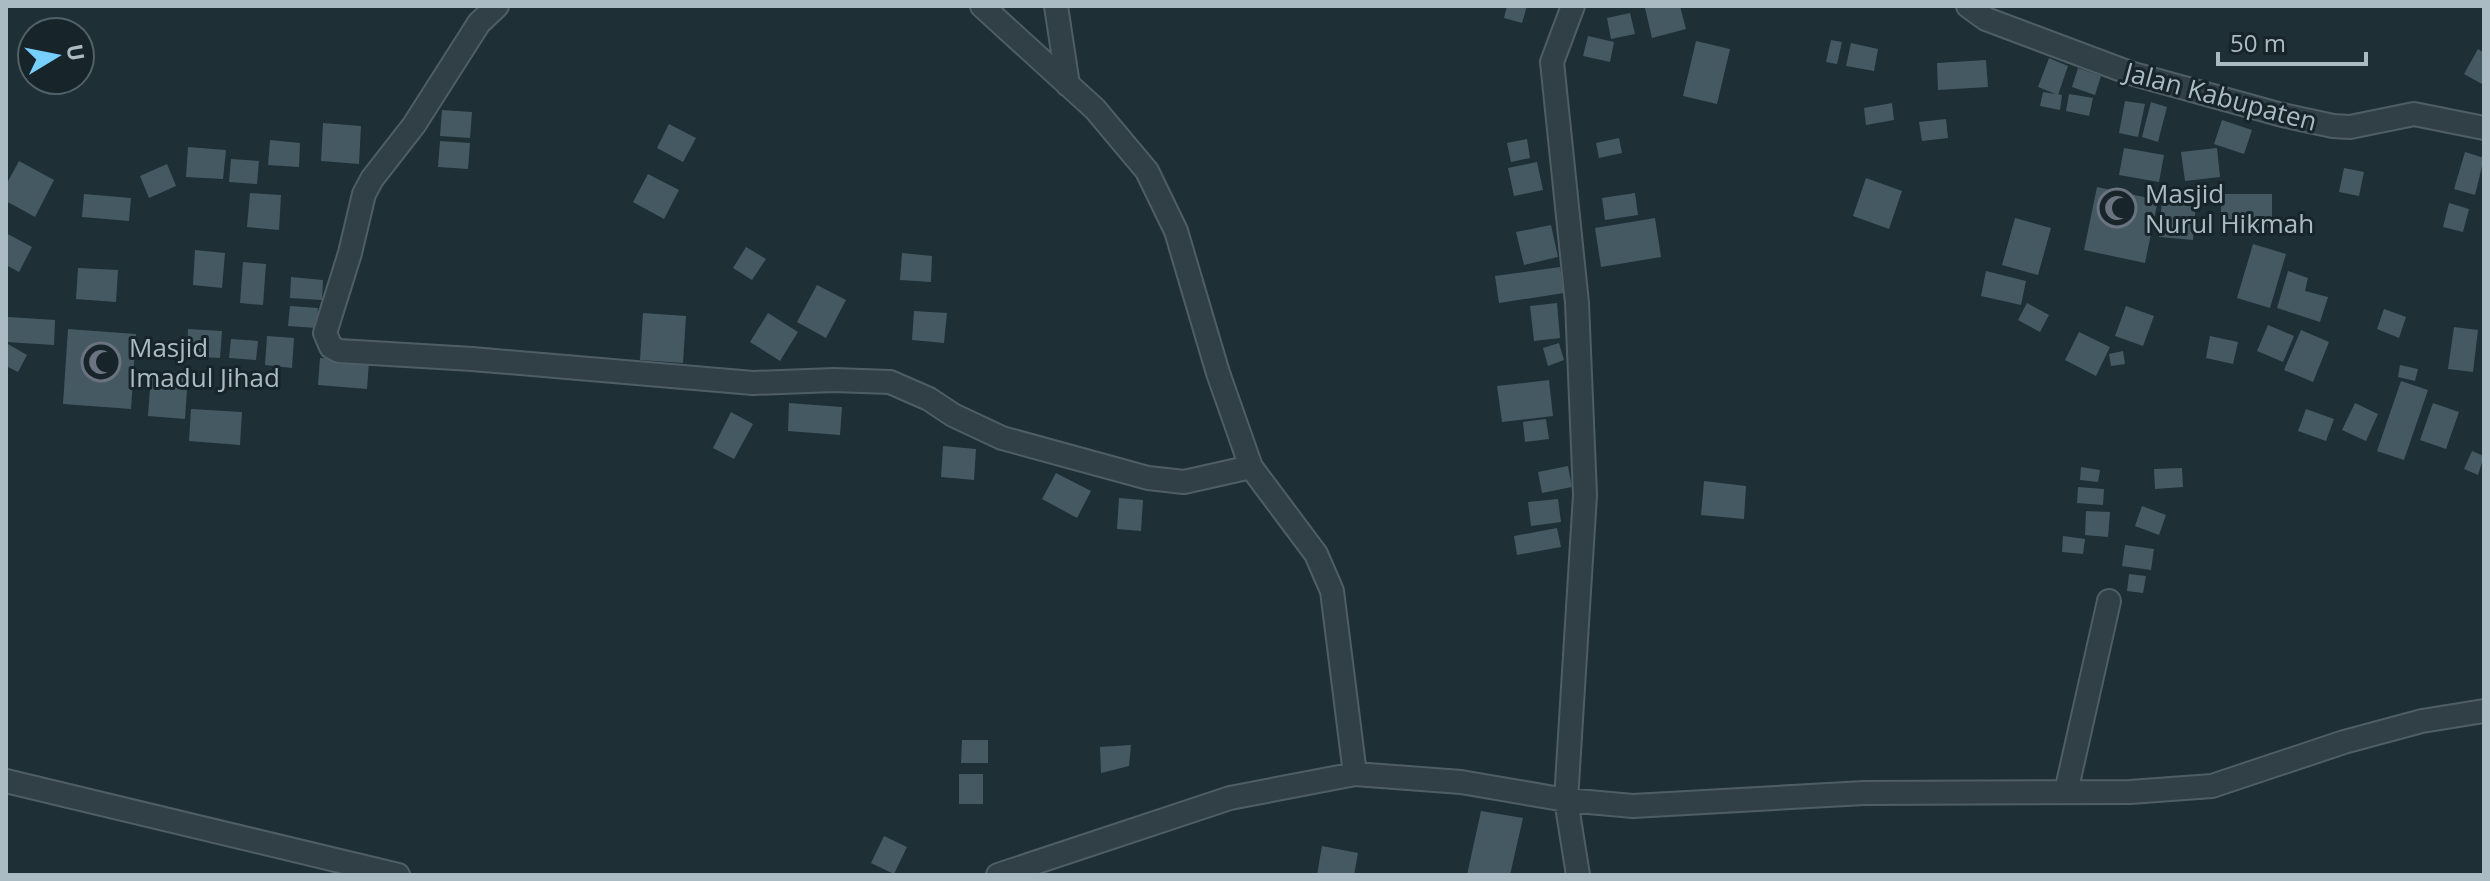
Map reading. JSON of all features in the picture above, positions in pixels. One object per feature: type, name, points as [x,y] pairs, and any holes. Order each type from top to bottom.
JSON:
[{"type":"street","points":[[497,6],[479,23],[414,125],[364,194],[350,253],[325,333],[331,347],[339,351],[753,383],[834,380],[890,382],[1002,438],[1148,478],[1184,482],[1251,467]]},
{"type":"street","points":[[982,6],[1095,109],[1147,171],[1176,231],[1218,373],[1251,467],[1316,554],[1332,591],[1355,774]]},
{"type":"street","points":[[1056,6],[1068,85]]},
{"type":"street","points":[[1573,6],[1552,62],[1577,303],[1585,495],[1566,800],[1578,875]]},
{"type":"street","name":"Jalan Kabupaten","points":[[1968,6],[1986,19],[2130,73],[2282,115],[2350,127],[2414,114],[2484,128]]},
{"type":"street","points":[[2066,792],[2109,601]]},
{"type":"street","points":[[998,875],[1230,798],[1355,774],[1461,782],[1566,800],[1633,806],[1864,793],[2130,792],[2212,786],[2357,738],[2422,721],[2484,711]]},
{"type":"street","points":[[6,781],[398,875]]},
{"type":"building","points":[[1507,6],[1527,6],[1522,23],[1504,18]]},
{"type":"building","points":[[1680,6],[1686,29],[1652,38],[1645,8]]},
{"type":"building","points":[[1630,13],[1635,34],[1611,39],[1607,18]]},
{"type":"building","points":[[1588,36],[1614,42],[1610,62],[1583,56]]},
{"type":"building","points":[[1831,40],[1842,42],[1837,64],[1826,62]]},
{"type":"building","points":[[1696,41],[1730,49],[1717,104],[1683,96]]},
{"type":"building","points":[[1851,43],[1878,49],[1874,71],[1846,66]]},
{"type":"building","points":[[2478,49],[2484,53],[2482,84],[2464,74]]},
{"type":"building","points":[[2049,58],[2068,66],[2058,95],[2038,87]]},
{"type":"building","points":[[1986,60],[1988,87],[1938,90],[1937,63]]},
{"type":"building","points":[[2078,68],[2101,76],[2095,95],[2072,87]]},
{"type":"building","points":[[2043,92],[2062,95],[2060,110],[2040,106]]},
{"type":"building","points":[[2069,94],[2093,98],[2089,116],[2066,111]]},
{"type":"building","points":[[2125,101],[2145,104],[2138,137],[2119,133]]},
{"type":"building","points":[[2151,102],[2167,107],[2158,142],[2142,137]]},
{"type":"building","points":[[1892,103],[1894,120],[1866,125],[1864,108]]},
{"type":"building","points":[[442,110],[472,112],[470,138],[440,136]]},
{"type":"building","points":[[1946,119],[1948,138],[1922,141],[1919,122]]},
{"type":"building","points":[[2222,120],[2252,130],[2244,154],[2214,144]]},
{"type":"building","points":[[323,123],[361,126],[359,164],[321,161]]},
{"type":"building","points":[[669,124],[696,138],[683,162],[657,148]]},
{"type":"building","points":[[1619,138],[1622,153],[1599,158],[1596,143]]},
{"type":"building","points":[[1527,139],[1530,158],[1511,162],[1507,143]]},
{"type":"building","points":[[270,140],[300,143],[299,167],[268,165]]},
{"type":"building","points":[[440,141],[470,143],[468,169],[438,167]]},
{"type":"building","points":[[188,147],[226,150],[223,179],[186,177]]},
{"type":"building","points":[[2124,148],[2164,155],[2159,182],[2119,175]]},
{"type":"building","points":[[2217,148],[2220,177],[2185,181],[2181,152]]},
{"type":"building","points":[[2465,152],[2484,158],[2475,195],[2454,189]]},
{"type":"building","points":[[231,159],[259,161],[257,184],[229,182]]},
{"type":"building","points":[[19,161],[54,180],[35,217],[6,201],[6,185]]},
{"type":"building","points":[[1537,162],[1543,190],[1514,196],[1508,168]]},
{"type":"building","points":[[167,164],[176,186],[149,198],[140,176]]},
{"type":"building","points":[[2344,168],[2364,172],[2359,196],[2339,192]]},
{"type":"building","points":[[648,174],[679,190],[664,219],[633,202]]},
{"type":"building","points":[[1866,178],[1902,191],[1889,229],[1853,216]]},
{"type":"building","points":[[2097,187],[2158,200],[2145,263],[2084,250]]},
{"type":"building","points":[[250,193],[281,195],[279,230],[247,227]]},
{"type":"building","points":[[1635,193],[1638,215],[1605,220],[1602,198]]},
{"type":"building","points":[[84,194],[131,198],[129,221],[82,217]]},
{"type":"building","points":[[2221,194],[2272,194],[2272,227],[2221,227]]},
{"type":"building","points":[[2162,200],[2196,203],[2193,240],[2159,237]]},
{"type":"building","points":[[2449,203],[2469,209],[2463,232],[2443,227]]},
{"type":"building","points":[[1655,218],[1661,257],[1601,267],[1595,228]]},
{"type":"building","points":[[2015,218],[2051,228],[2038,275],[2002,265]]},
{"type":"building","points":[[1551,225],[1558,257],[1524,265],[1516,232]]},
{"type":"building","points":[[6,233],[32,247],[19,272],[6,265]]},
{"type":"building","points":[[2253,244],[2286,254],[2270,308],[2237,298]]},
{"type":"building","points":[[746,247],[766,259],[752,280],[733,268]]},
{"type":"building","points":[[195,250],[225,253],[222,288],[193,285]]},
{"type":"building","points":[[902,253],[932,256],[931,282],[900,280]]},
{"type":"building","points":[[243,262],[266,264],[263,305],[240,303]]},
{"type":"building","points":[[1560,267],[1564,293],[1499,303],[1495,276]]},
{"type":"building","points":[[78,268],[118,270],[116,302],[76,299]]},
{"type":"building","points":[[1986,271],[2026,281],[2021,305],[1981,296]]},
{"type":"building","points":[[2288,271],[2308,278],[2305,291],[2328,297],[2320,322],[2277,308]]},
{"type":"building","points":[[291,277],[323,280],[322,300],[290,298]]},
{"type":"building","points":[[817,285],[846,300],[826,338],[797,322]]},
{"type":"building","points":[[1557,303],[1560,338],[1534,341],[1530,306]]},
{"type":"building","points":[[2027,303],[2049,315],[2040,332],[2018,320]]},
{"type":"building","points":[[290,306],[318,308],[317,328],[288,326]]},
{"type":"building","points":[[2126,306],[2154,316],[2143,346],[2115,336]]},
{"type":"building","points":[[2384,309],[2406,317],[2399,338],[2377,329]]},
{"type":"building","points":[[914,311],[947,313],[944,343],[912,340]]},
{"type":"building","points":[[643,313],[686,316],[683,363],[640,360]]},
{"type":"building","points":[[768,313],[798,332],[780,361],[750,342]]},
{"type":"building","points":[[8,317],[55,320],[54,345],[6,342]]},
{"type":"building","points":[[2268,325],[2294,336],[2283,362],[2257,351]]},
{"type":"building","points":[[2454,327],[2478,330],[2473,372],[2448,369]]},
{"type":"building","points":[[68,329],[136,334],[131,409],[63,404]]},
{"type":"building","points":[[188,329],[222,331],[220,358],[187,356]]},
{"type":"building","points":[[2301,330],[2329,342],[2313,382],[2284,370]]},
{"type":"building","points":[[2079,332],[2110,347],[2096,376],[2065,360]]},
{"type":"building","points":[[267,336],[294,338],[292,368],[265,365]]},
{"type":"building","points":[[2210,336],[2238,342],[2233,364],[2206,358]]},
{"type":"building","points":[[231,339],[258,341],[256,360],[229,358]]},
{"type":"building","points":[[6,343],[27,355],[18,372],[6,366]]},
{"type":"building","points":[[1559,343],[1564,360],[1548,366],[1543,348]]},
{"type":"building","points":[[2123,351],[2125,364],[2111,366],[2109,354]]},
{"type":"building","points":[[320,358],[369,361],[367,389],[318,385]]},
{"type":"building","points":[[2400,365],[2418,369],[2415,381],[2398,377]]},
{"type":"building","points":[[151,374],[188,376],[185,419],[148,416]]},
{"type":"building","points":[[1549,380],[1553,416],[1502,422],[1497,386]]},
{"type":"building","points":[[2401,381],[2428,390],[2404,460],[2377,451]]},
{"type":"building","points":[[789,403],[842,407],[840,435],[788,431]]},
{"type":"building","points":[[2355,403],[2378,414],[2366,441],[2342,430]]},
{"type":"building","points":[[2433,403],[2459,412],[2446,449],[2420,440]]},
{"type":"building","points":[[191,409],[242,412],[240,445],[189,441]]},
{"type":"building","points":[[2306,409],[2334,419],[2326,441],[2298,431]]},
{"type":"building","points":[[731,412],[753,424],[734,459],[713,448]]},
{"type":"building","points":[[1546,419],[1549,439],[1525,442],[1523,422]]},
{"type":"building","points":[[943,446],[976,449],[974,480],[941,477]]},
{"type":"building","points":[[2472,451],[2484,456],[2478,475],[2464,469]]},
{"type":"building","points":[[1568,466],[1572,487],[1542,493],[1538,472]]},
{"type":"building","points":[[2081,467],[2100,470],[2098,482],[2080,480]]},
{"type":"building","points":[[2182,468],[2183,487],[2155,489],[2154,469]]},
{"type":"building","points":[[1056,473],[1091,491],[1077,518],[1042,499]]},
{"type":"building","points":[[1704,481],[1746,486],[1744,519],[1701,515]]},
{"type":"building","points":[[2078,487],[2104,489],[2103,505],[2077,503]]},
{"type":"building","points":[[1119,498],[1143,500],[1141,531],[1117,529]]},
{"type":"building","points":[[1558,499],[1561,522],[1531,526],[1528,502]]},
{"type":"building","points":[[2142,506],[2166,515],[2159,535],[2135,526]]},
{"type":"building","points":[[2086,511],[2110,512],[2108,537],[2085,535]]},
{"type":"building","points":[[1557,528],[1561,547],[1517,555],[1514,536]]},
{"type":"building","points":[[2063,536],[2085,539],[2083,554],[2062,552]]},
{"type":"building","points":[[2125,545],[2154,549],[2151,570],[2122,566]]},
{"type":"building","points":[[2129,574],[2146,576],[2143,593],[2127,591]]},
{"type":"building","points":[[962,740],[988,740],[988,763],[961,763]]},
{"type":"building","points":[[1131,745],[1129,766],[1101,773],[1100,747]]},
{"type":"building","points":[[959,774],[983,774],[983,804],[959,804]]},
{"type":"building","points":[[1481,811],[1523,818],[1510,875],[1467,875]]},
{"type":"building","points":[[884,836],[907,847],[894,874],[871,863]]},
{"type":"building","points":[[1322,846],[1358,853],[1354,875],[1317,875]]},
{"type":"place","name":"Masjid Nurul Hikmah","points":[[2117,208]]},
{"type":"place","name":"Masjid Imadul Jihad","points":[[101,362]]}]
